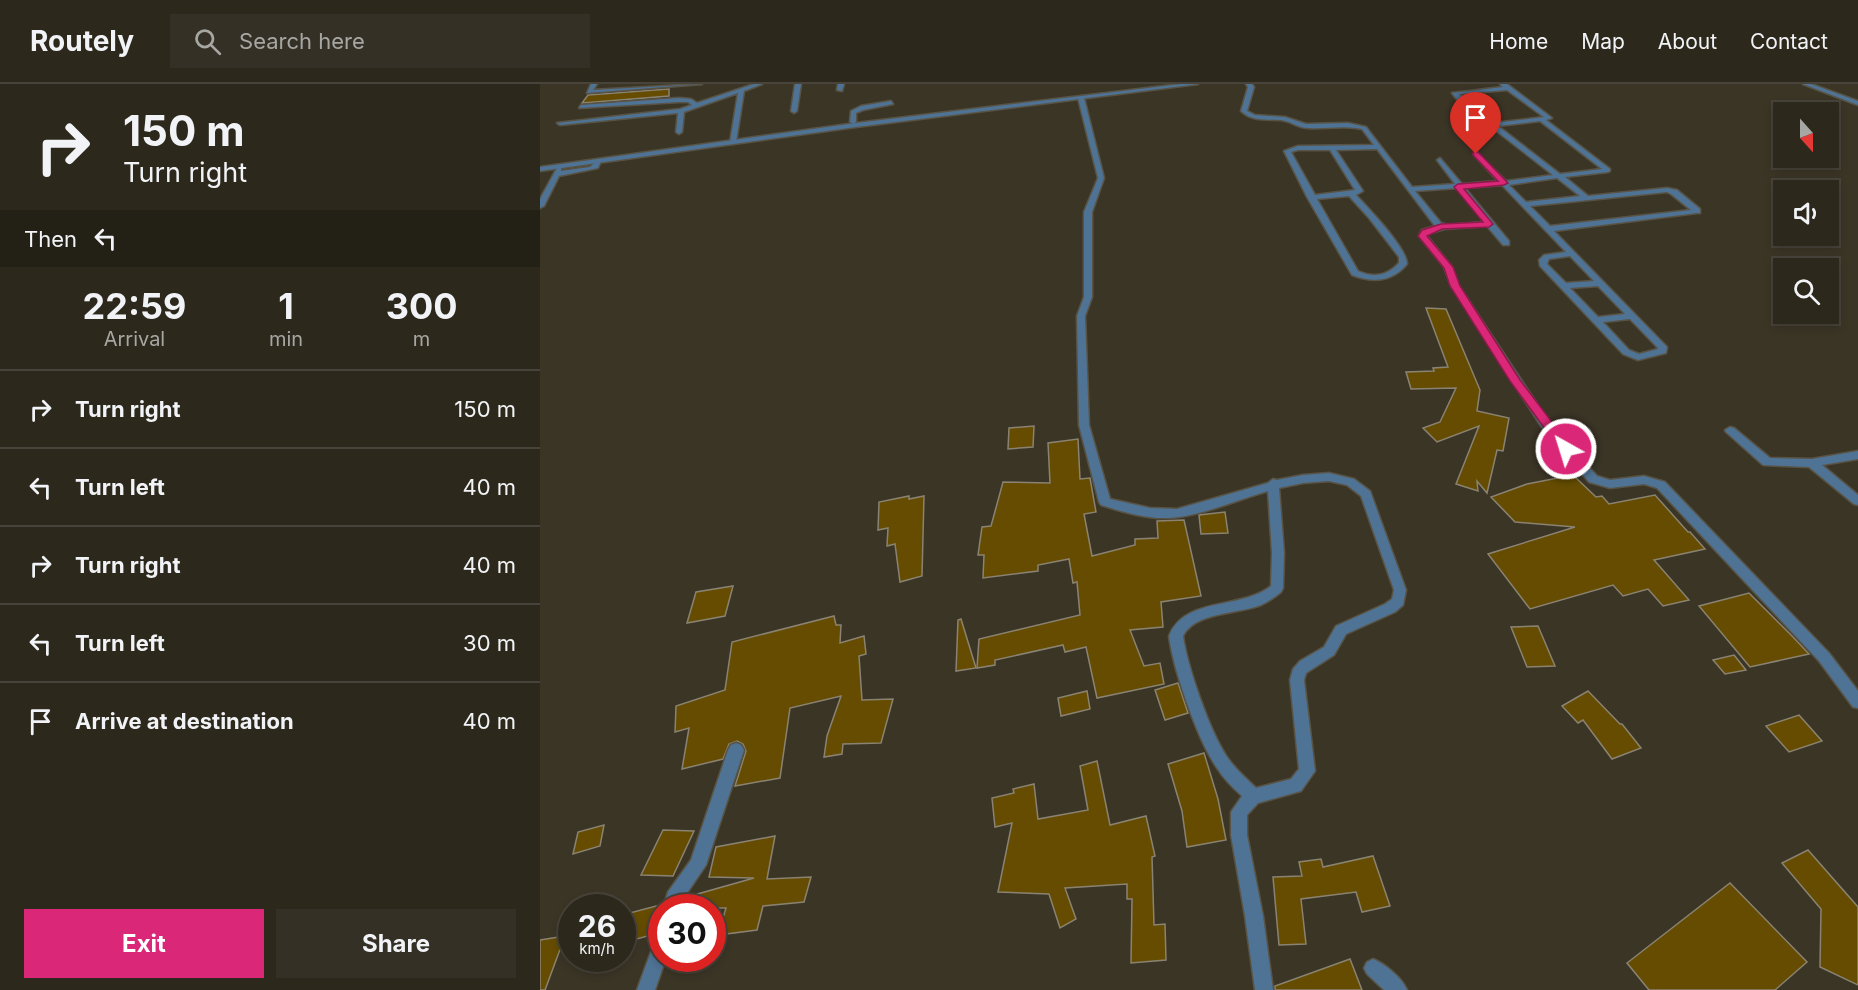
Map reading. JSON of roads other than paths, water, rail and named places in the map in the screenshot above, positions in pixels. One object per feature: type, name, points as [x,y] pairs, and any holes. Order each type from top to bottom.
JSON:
[{"type":"street","points":[[594,84],[589,92],[699,84]]},
{"type":"street","points":[[560,123],[681,111],[759,84]]},
{"type":"street","points":[[794,111],[798,84]]},
{"type":"street","points":[[540,167],[1172,84]]},
{"type":"street","points":[[540,167],[561,166],[853,122],[1195,84]]},
{"type":"street","points":[[1250,84],[1244,111],[1246,113],[1258,117],[1287,119],[1297,125],[1364,128],[1377,147],[1387,155],[1435,223],[1441,226]]},
{"type":"street","points":[[1806,84],[1858,103]]},
{"type":"street","points":[[1492,125],[1549,118],[1505,86],[1455,93],[1460,100],[1492,125],[1563,177],[1587,198]]},
{"type":"street","points":[[733,140],[741,91]]},
{"type":"street","points":[[1081,98],[1101,178],[1100,187],[1091,199],[1088,212],[1090,250],[1088,297],[1081,316],[1084,425],[1105,502],[1133,511],[1166,514],[1219,503],[1273,483],[1318,477],[1343,480],[1361,487],[1366,494],[1400,590],[1398,601],[1390,608],[1341,630],[1336,634],[1331,649],[1325,655],[1304,664],[1300,669],[1297,680],[1307,771],[1296,786],[1253,796],[1239,812],[1239,835],[1254,916],[1264,990]]},
{"type":"street","points":[[581,107],[679,100],[689,100],[696,105]]},
{"type":"street","points":[[853,122],[853,112],[861,108],[891,103]]},
{"type":"street","points":[[679,132],[681,111]]},
{"type":"street","points":[[1410,189],[1504,183],[1608,170],[1542,120]]},
{"type":"street","points":[[1297,125],[1298,148]]},
{"type":"street","points":[[1351,194],[1372,216],[1403,257],[1403,264],[1390,276],[1369,278],[1355,273],[1287,151],[1298,148],[1377,147]]},
{"type":"street","points":[[1311,197],[1351,194],[1359,190],[1332,148]]},
{"type":"street","points":[[1476,154],[1662,347],[1663,351],[1643,357],[1631,355],[1543,264],[1543,260],[1547,257],[1571,253]]},
{"type":"street","points":[[556,174],[591,169],[596,167],[598,160]]},
{"type":"street","points":[[1440,160],[1458,187],[1506,243]]},
{"type":"street","points":[[540,206],[561,166]]},
{"type":"street","points":[[1524,204],[1667,190],[1697,211],[1548,229]]},
{"type":"street","points":[[1489,224],[1441,226],[1425,232],[1423,236],[1448,267],[1455,286],[1516,381],[1562,445],[1593,479],[1601,484],[1609,485],[1645,478],[1661,485],[1824,657],[1858,702]]},
{"type":"street","points":[[1564,286],[1598,282]]},
{"type":"street","points":[[1596,320],[1630,316]]},
{"type":"street","points":[[1730,430],[1767,462],[1812,462],[1858,455]]},
{"type":"street","points":[[1812,462],[1858,501]]},
{"type":"street","points":[[1253,796],[1232,776],[1209,739],[1178,653],[1176,634],[1181,626],[1193,618],[1264,597],[1276,588],[1279,578],[1278,542],[1273,483]]},
{"type":"street","points":[[677,894],[698,865],[736,750]]},
{"type":"street","points":[[1373,968],[1398,990]]},
{"type":"street","points":[[646,990],[652,972]]}]
